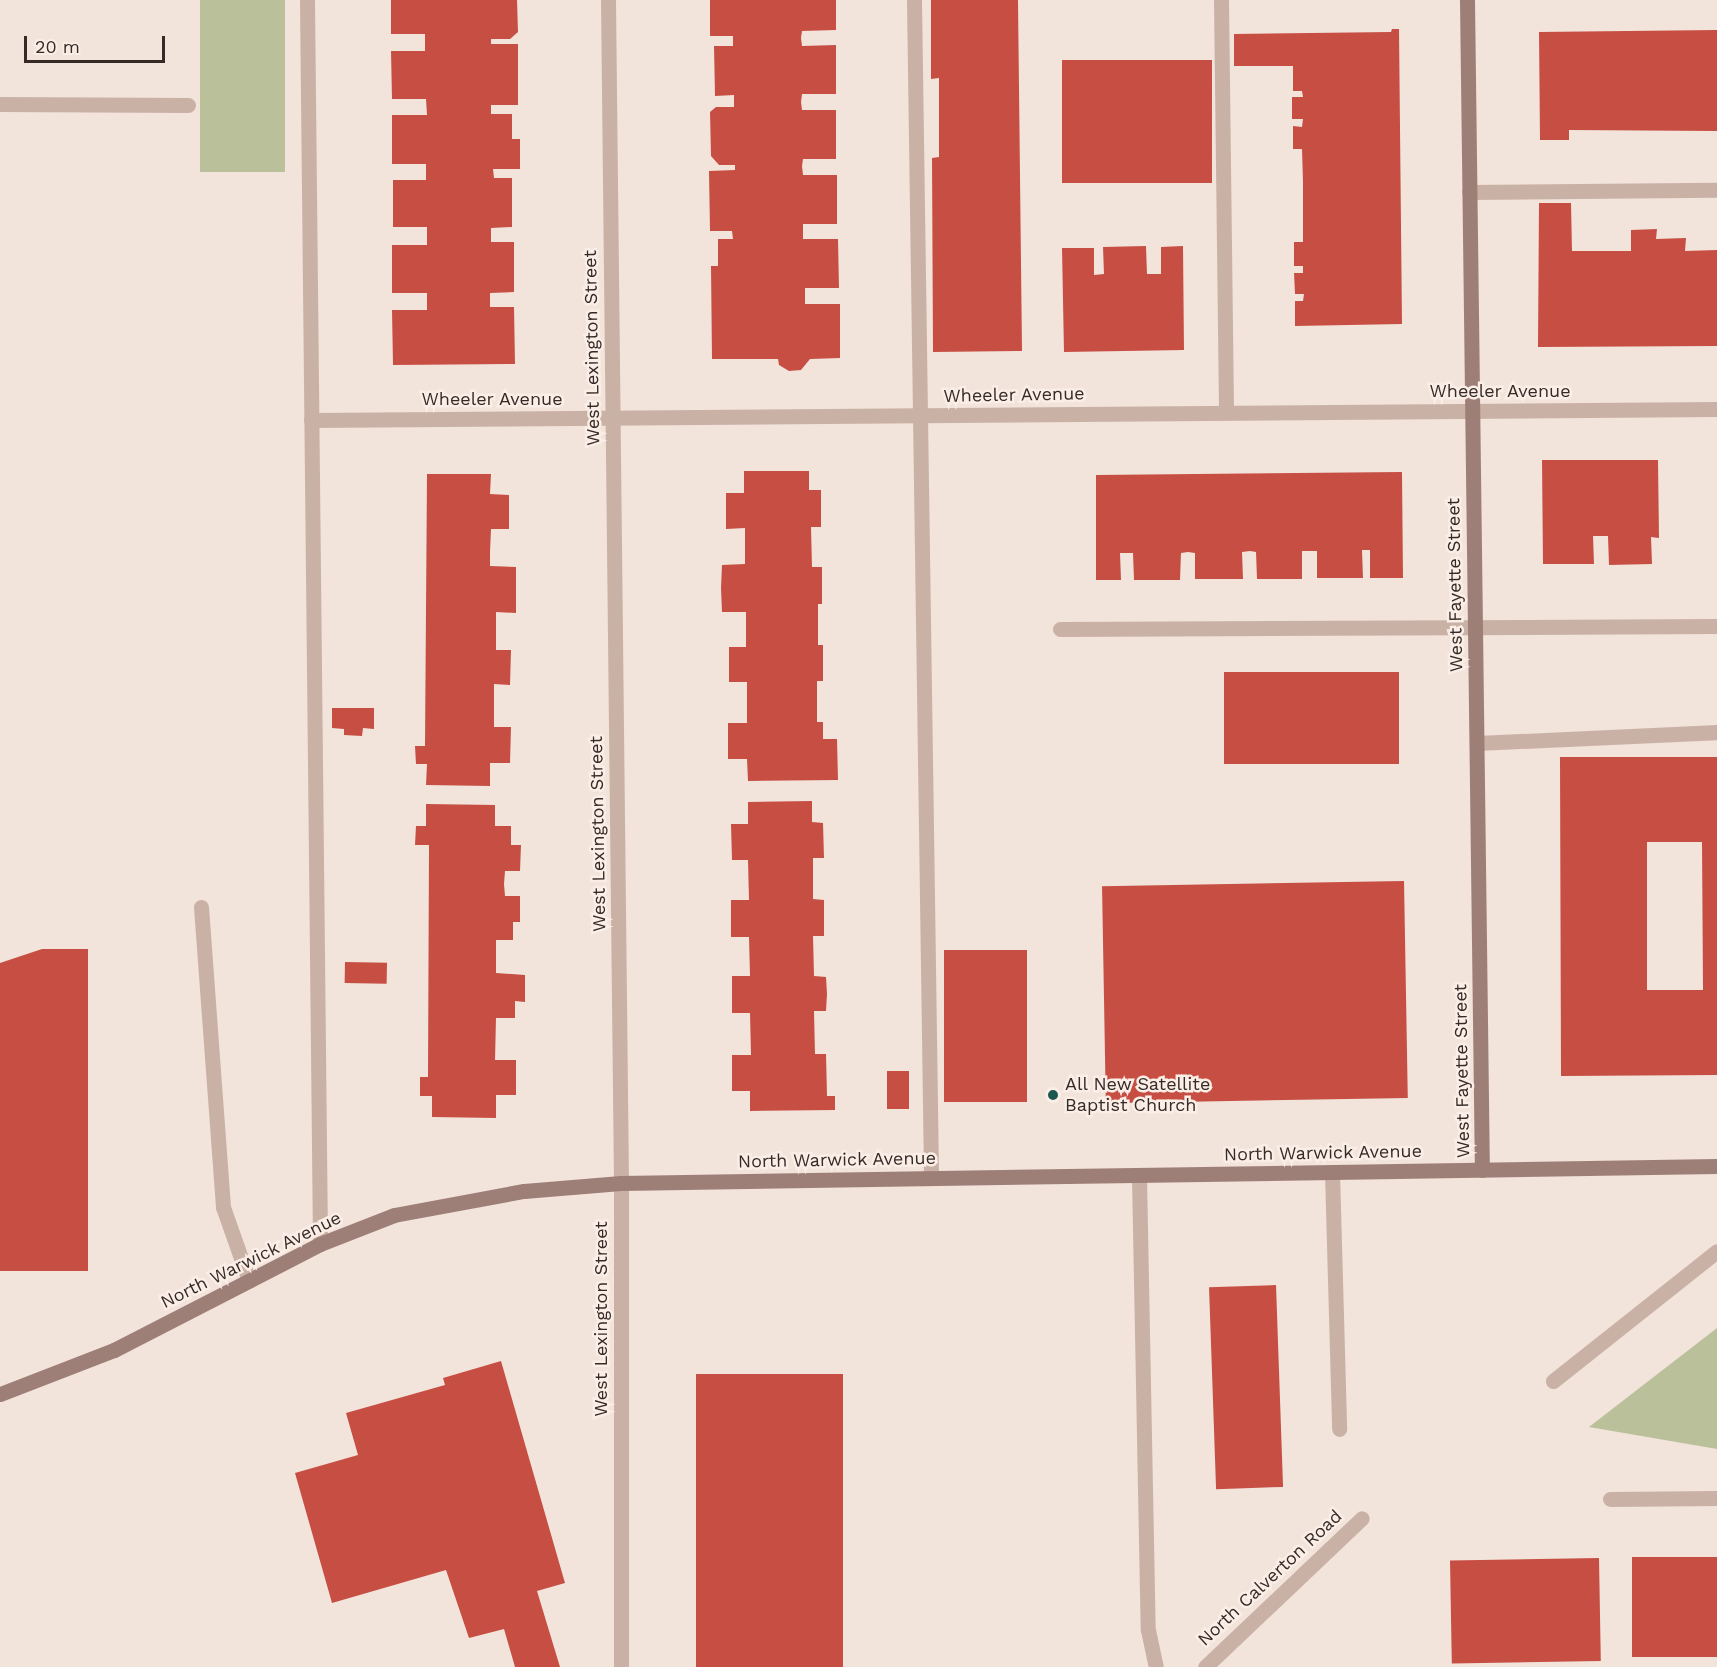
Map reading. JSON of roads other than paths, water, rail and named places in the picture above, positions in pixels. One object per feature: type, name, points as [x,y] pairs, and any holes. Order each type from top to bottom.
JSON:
[{"type":"street","points":[[307,0],[320,1244]]},
{"type":"street","name":"West Lexington Street","points":[[608,0],[621,1183],[621,1667]]},
{"type":"street","points":[[914,0],[931,1178]]},
{"type":"street","points":[[1221,0],[1226,412]]},
{"type":"street","name":"West Fayette Street","points":[[1467,0],[1482,1170]]},
{"type":"street","points":[[0,104],[189,105]]},
{"type":"street","points":[[1469,192],[1717,190]]},
{"type":"street","name":"Wheeler Avenue","points":[[311,420],[1717,409]]},
{"type":"street","points":[[1060,628],[1717,626]]},
{"type":"street","points":[[1477,743],[1717,732]]},
{"type":"street","points":[[201,907],[223,1207],[249,1281]]},
{"type":"street","name":"North Warwick Avenue","points":[[0,1394],[114,1350],[320,1244],[394,1215],[460,1200],[621,1183],[1717,1166]]},
{"type":"street","points":[[1332,1172],[1339,1429]]},
{"type":"street","points":[[1139,1176],[1148,1630],[1156,1667]]},
{"type":"street","points":[[1553,1381],[1717,1251]]},
{"type":"street","points":[[1610,1499],[1717,1497]]},
{"type":"street","name":"North Calverton Road","points":[[1205,1667],[1362,1518]]},
{"type":"place","name":"All New Satellite Baptist Church","points":[[1053,1095]]}]
